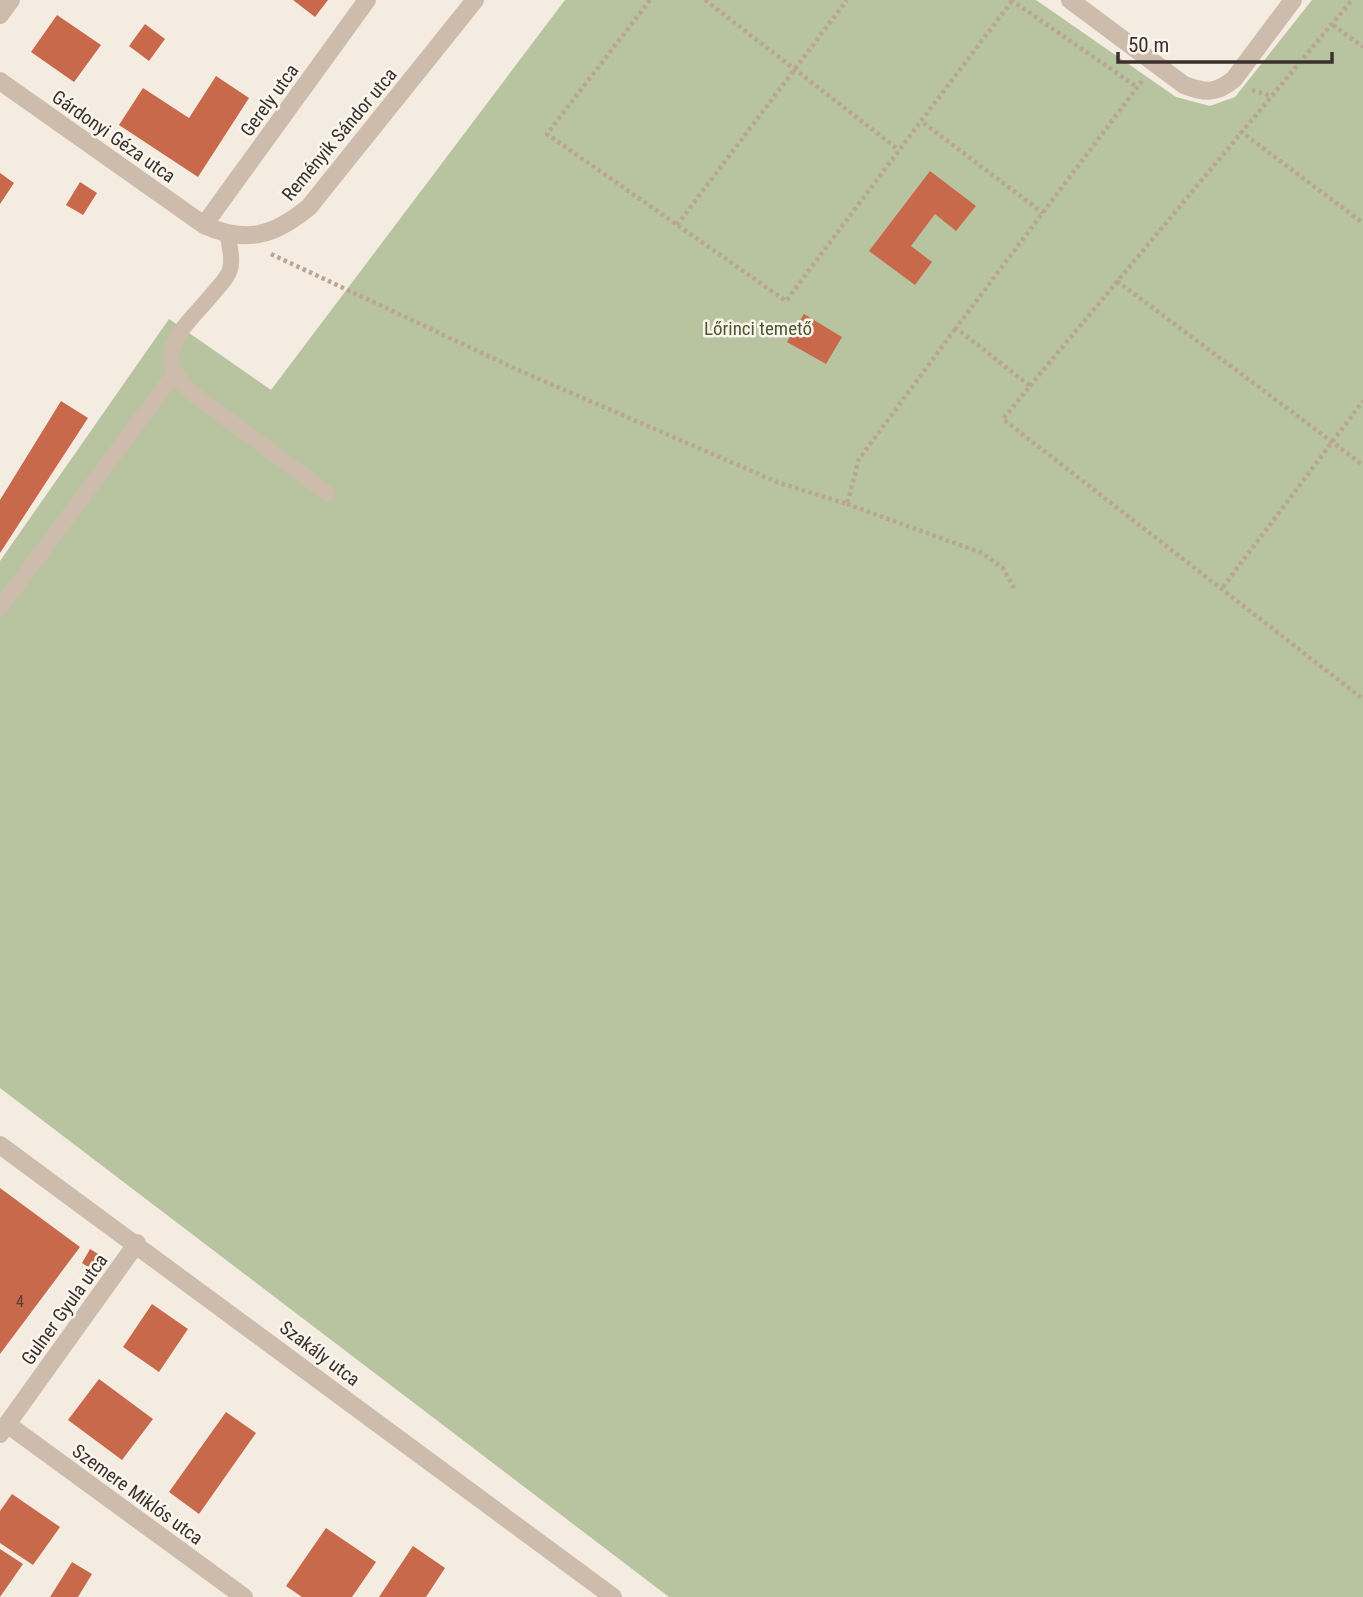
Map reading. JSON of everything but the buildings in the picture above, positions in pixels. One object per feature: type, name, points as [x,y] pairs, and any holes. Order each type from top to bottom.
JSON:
[{"type":"street","points":[[0,15],[11,0]]},
{"type":"street","name":"Gerely utca","points":[[204,225],[367,0]]},
{"type":"street","name":"Reményik Sándor utca","points":[[228,236],[273,231],[309,207],[475,0]]},
{"type":"street","points":[[1070,0],[1184,85],[1206,93],[1222,88],[1234,79],[1293,0]]},
{"type":"street","name":"Gárdonyi Géza utca","points":[[0,81],[204,225]]},
{"type":"street","points":[[204,225],[228,236]]},
{"type":"street","name":"Szakály utca","points":[[0,1145],[137,1243],[613,1597]]},
{"type":"street","name":"Gulner Gyula utca","points":[[4,1429],[137,1243]]},
{"type":"street","name":"Szemere Miklós utca","points":[[4,1429],[244,1597]]},
{"type":"lane","points":[[228,236],[232,264],[171,347],[169,356],[174,374],[192,393],[327,493]]},
{"type":"lane","points":[[0,608],[174,374]]},
{"type":"path","points":[[650,0],[547,134],[786,301],[1012,0],[1137,87],[859,459],[847,504]]},
{"type":"path","points":[[705,0],[899,150]]},
{"type":"path","points":[[677,226],[847,0]]},
{"type":"path","points":[[1352,0],[1240,131],[1003,419],[1363,699]]},
{"type":"path","points":[[1332,25],[1363,47]]},
{"type":"path","points":[[921,121],[1043,212]]},
{"type":"path","points":[[1240,131],[1363,223]]},
{"type":"path","points":[[228,236],[293,263],[516,369],[777,482],[847,504],[982,553],[1003,568],[1015,590]]},
{"type":"path","points":[[1117,281],[1363,465]]},
{"type":"path","points":[[956,328],[1030,386]]},
{"type":"path","points":[[1222,588],[1363,401]]},
{"type":"green space","name":"Lőrinci temető","points":[[565,0],[1036,0],[1176,97],[1210,106],[1235,97],[1312,0],[1363,0],[1363,1597],[669,1597],[0,1088],[0,561],[169,319],[271,390]]}]
